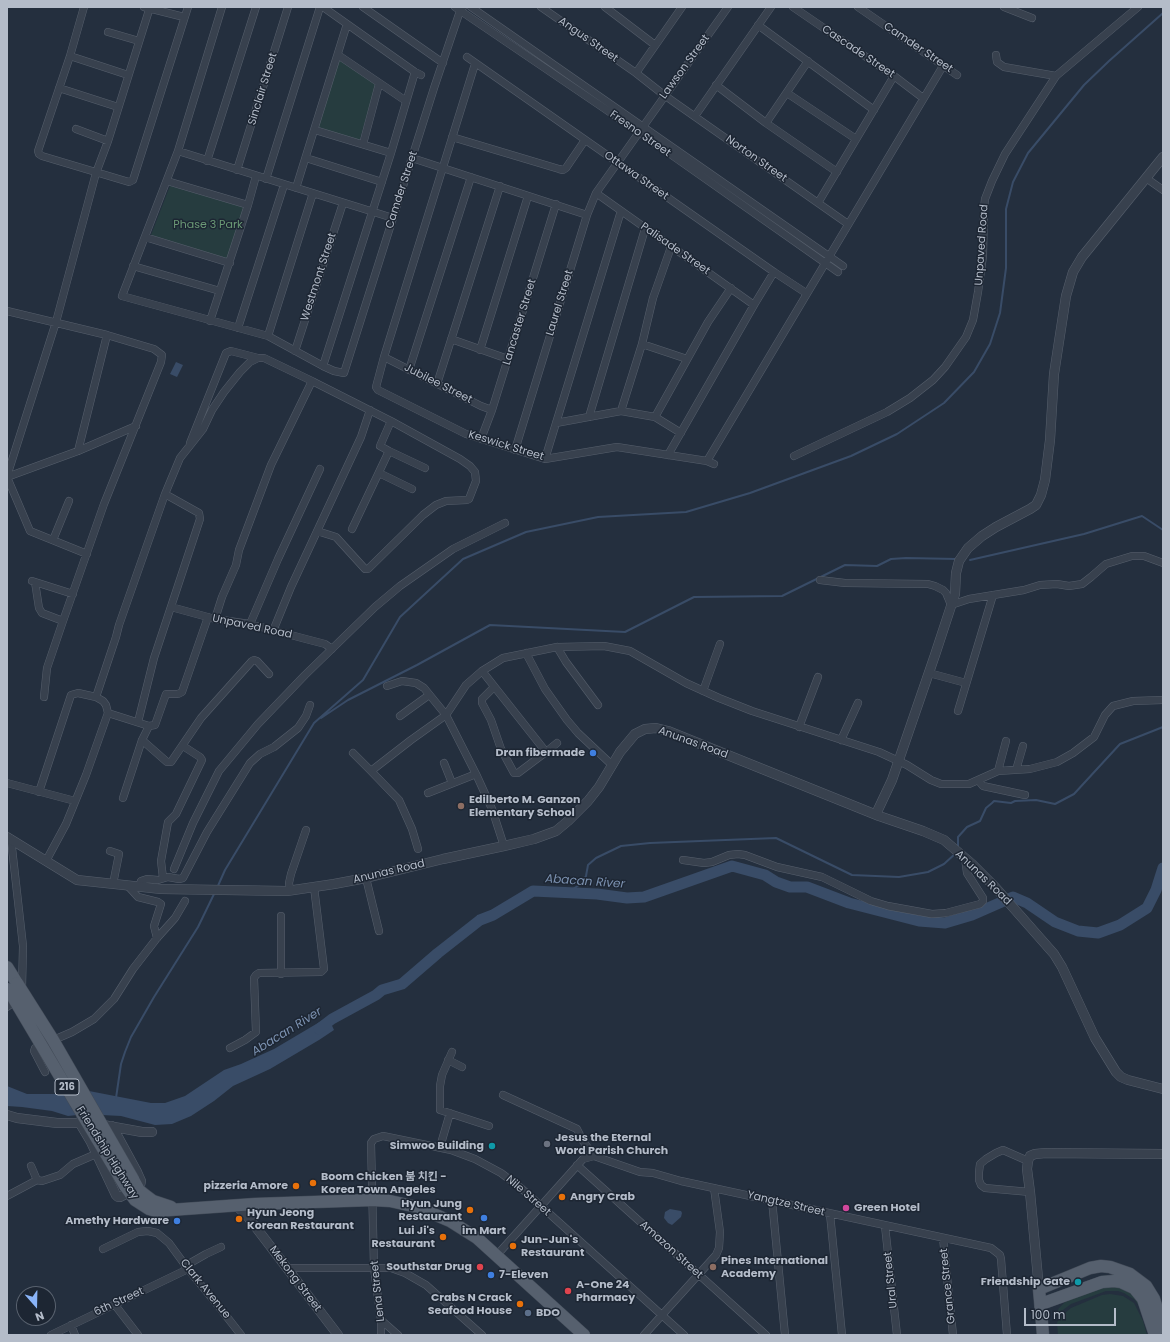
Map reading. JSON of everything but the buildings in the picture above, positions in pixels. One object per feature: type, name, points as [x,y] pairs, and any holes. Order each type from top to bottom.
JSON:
[{"type":"main road","name":"Friendship Highway","points":[[7,967],[11,986],[53,1040],[132,1187],[135,1200],[149,1209],[156,1211],[176,1208],[373,1200],[390,1201],[417,1207],[446,1219],[477,1238],[584,1335]]},
{"type":"main road","points":[[1043,1335],[1039,1289],[1090,1268],[1101,1266],[1110,1267],[1130,1274],[1146,1286],[1154,1299],[1163,1328]]},
{"type":"main road","points":[[1090,1268],[1095,1284]]},
{"type":"main road","points":[[1062,1280],[1068,1294]]},
{"type":"main road","points":[[1041,1304],[1095,1284],[1114,1281],[1134,1288],[1143,1299],[1155,1335]]},
{"type":"street","points":[[84,7],[70,56],[38,151],[42,156],[125,182],[133,180],[188,7]]},
{"type":"street","points":[[222,7],[178,151],[122,296],[268,336],[323,366],[371,212],[382,182],[406,100],[418,74],[323,7]]},
{"type":"street","points":[[207,161],[256,7]]},
{"type":"street","name":"Sinclair Street","points":[[237,170],[288,7]]},
{"type":"street","points":[[266,179],[320,7]]},
{"type":"street","points":[[363,7],[443,63]]},
{"type":"street","name":"Fresno Street","points":[[472,7],[838,272]]},
{"type":"street","name":"Angus Street","points":[[541,7],[664,94]]},
{"type":"street","points":[[605,7],[655,45]]},
{"type":"street","points":[[636,73],[682,7]]},
{"type":"street","name":"Lawson Street","points":[[617,163],[664,94],[728,7]]},
{"type":"street","points":[[695,116],[771,7]]},
{"type":"street","name":"Cascade Street","points":[[793,7],[894,76],[923,98]]},
{"type":"street","name":"Camder Street","points":[[858,7],[958,75]]},
{"type":"street","points":[[1004,7],[1032,18]]},
{"type":"street","points":[[87,554],[30,531],[7,477],[56,322],[96,173],[108,141],[139,41],[147,8],[184,18]]},
{"type":"street","name":"Camder Street","points":[[323,366],[334,371],[344,373],[443,63],[459,8]]},
{"type":"street","name":"Fresno Street","points":[[459,8],[843,266]]},
{"type":"street","name":"Unpaved Road","points":[[794,456],[875,419],[910,398],[933,380],[945,367],[966,337],[973,320],[983,256],[984,208],[988,191],[1005,154],[1056,76],[1135,8]]},
{"type":"street","points":[[296,188],[347,24]]},
{"type":"street","points":[[758,25],[874,110]]},
{"type":"street","points":[[108,32],[139,41]]},
{"type":"street","points":[[338,55],[379,84],[406,100]]},
{"type":"street","points":[[996,55],[997,62],[1004,68],[1056,76]]},
{"type":"street","points":[[70,56],[128,75]]},
{"type":"street","name":"Ottawa Street","points":[[467,57],[617,163],[806,293]]},
{"type":"street","points":[[766,123],[808,62]]},
{"type":"street","points":[[384,357],[476,64]]},
{"type":"street","points":[[707,461],[828,256],[943,66]]},
{"type":"street","points":[[818,203],[894,76]]},
{"type":"street","points":[[363,144],[379,84]]},
{"type":"street","points":[[716,85],[766,123],[837,172]]},
{"type":"street","points":[[59,88],[118,107]]},
{"type":"street","points":[[787,93],[856,139]]},
{"type":"street","name":"Norton Street","points":[[664,94],[848,224]]},
{"type":"street","points":[[76,129],[108,141]]},
{"type":"street","points":[[315,130],[391,153]]},
{"type":"street","points":[[452,137],[559,170],[566,168],[585,140]]},
{"type":"street","points":[[178,151],[393,218]]},
{"type":"street","points":[[876,814],[889,788],[929,674],[951,606],[955,589],[957,567],[963,554],[989,531],[1030,509],[1039,501],[1045,480],[1050,440],[1054,374],[1069,283],[1077,263],[1163,157]]},
{"type":"street","points":[[306,158],[382,182]]},
{"type":"street","points":[[412,158],[587,215]]},
{"type":"street","name":"Laurel Street","points":[[515,450],[587,215],[596,193],[617,163]]},
{"type":"street","points":[[210,321],[230,262],[256,176]]},
{"type":"street","points":[[409,370],[471,177]]},
{"type":"street","points":[[1146,178],[1163,190]]},
{"type":"street","points":[[167,181],[248,205]]},
{"type":"street","points":[[238,328],[284,185]]},
{"type":"street","points":[[437,384],[500,186]]},
{"type":"street","points":[[268,336],[313,193]]},
{"type":"street","name":"Palisade Street","points":[[596,193],[754,305]]},
{"type":"street","points":[[480,350],[528,196]]},
{"type":"street","name":"Westmont Street","points":[[295,351],[343,203]]},
{"type":"street","name":"Lancaster Street","points":[[481,438],[492,410],[556,204]]},
{"type":"street","points":[[545,459],[621,212]]},
{"type":"street","points":[[589,417],[645,228]]},
{"type":"street","points":[[145,237],[230,262]]},
{"type":"street","points":[[620,411],[642,344],[653,298],[671,247]]},
{"type":"street","points":[[133,266],[220,291]]},
{"type":"street","points":[[668,455],[774,272]]},
{"type":"street","points":[[655,417],[687,359],[730,288]]},
{"type":"street","points":[[7,311],[107,335],[154,349],[162,355],[161,362],[104,504],[63,621],[47,668],[44,697]]},
{"type":"street","points":[[78,451],[107,335]]},
{"type":"street","points":[[451,339],[508,360]]},
{"type":"street","points":[[642,344],[687,359]]},
{"type":"street","points":[[188,447],[226,353],[231,351],[258,358],[264,358],[392,421],[460,459],[470,466],[476,476],[471,497],[467,500],[446,501],[436,505],[368,569],[365,569],[336,537],[317,530]]},
{"type":"street","name":"Jubilee Street","points":[[384,357],[481,406],[492,410]]},
{"type":"street","name":"Keswick Street","points":[[384,357],[376,384],[378,390],[466,434],[515,450],[545,459],[617,447],[707,461],[714,464]]},
{"type":"street","points":[[96,697],[119,625],[176,466],[188,447],[203,429],[212,410],[232,381],[250,362],[258,358]]},
{"type":"street","points":[[108,713],[149,726],[155,725],[166,694],[178,694],[182,692],[211,618],[236,565],[239,550],[271,465],[312,381]]},
{"type":"street","points":[[273,631],[291,587],[356,448],[370,410]]},
{"type":"street","points":[[556,423],[620,411],[655,417],[681,433]]},
{"type":"street","points":[[392,421],[380,446],[425,468]]},
{"type":"street","points":[[7,477],[78,451],[136,426]]},
{"type":"street","points":[[352,529],[389,451]]},
{"type":"street","points":[[250,624],[281,552],[320,469]]},
{"type":"street","points":[[379,473],[412,488]]},
{"type":"street","points":[[138,722],[154,658],[200,519],[199,513],[165,494]]},
{"type":"street","points":[[53,540],[69,500]]},
{"type":"street","points":[[174,869],[192,823],[218,771],[258,724],[375,607],[400,586],[453,549],[505,523]]},
{"type":"street","points":[[951,606],[969,599],[1024,590],[1040,585],[1057,584],[1068,586],[1082,584],[1106,564],[1132,556],[1144,556],[1163,563]]},
{"type":"street","points":[[820,580],[845,583],[928,584],[943,590],[946,593],[951,606]]},
{"type":"street","points":[[63,621],[42,613],[39,608],[33,581],[73,594]]},
{"type":"street","points":[[958,711],[993,595]]},
{"type":"street","name":"Unpaved Road","points":[[171,607],[211,618],[250,624],[325,644],[332,649]]},
{"type":"street","points":[[703,691],[720,644]]},
{"type":"street","points":[[371,771],[446,715],[466,685],[482,671],[502,658],[557,647],[604,646],[630,651],[703,691],[752,711],[879,752],[913,768],[931,780],[941,784],[962,784],[978,780],[998,771],[1030,769],[1057,762],[1073,753],[1094,737],[1105,715],[1113,706],[1132,701],[1163,700]]},
{"type":"street","points":[[557,647],[566,662],[598,705]]},
{"type":"street","points":[[526,653],[545,689],[567,720],[578,733],[612,765]]},
{"type":"street","points":[[142,740],[167,762],[171,762],[201,718],[252,661],[257,661],[269,674]]},
{"type":"street","points":[[482,671],[546,752]]},
{"type":"street","points":[[929,674],[966,683]]},
{"type":"street","points":[[799,726],[818,677]]},
{"type":"street","points":[[387,686],[402,681],[409,681],[420,685],[446,715],[492,809],[504,846]]},
{"type":"street","points":[[494,687],[482,699],[482,703],[491,720],[501,749],[514,773],[518,773],[557,743]]},
{"type":"street","points":[[39,792],[71,695],[78,693],[96,697],[103,701],[108,713],[86,775],[66,824],[46,861]]},
{"type":"street","points":[[400,716],[429,694]]},
{"type":"street","points":[[841,740],[858,703]]},
{"type":"street","points":[[140,887],[140,883],[144,880],[168,877],[181,879],[184,877],[207,832],[250,763],[260,754],[274,746],[298,728],[306,716],[310,705]]},
{"type":"street","points":[[123,798],[142,740],[149,726]]},
{"type":"street","name":"Anunas Road","points":[[9,838],[77,880],[154,888],[289,891],[314,887],[366,878],[549,834],[562,826],[591,798],[626,744],[635,734],[645,729],[656,728],[668,731],[876,814],[938,837],[964,857],[995,887],[1059,961],[1095,1038],[1116,1072],[1121,1077],[1128,1080],[1163,1089]]},
{"type":"street","points":[[998,771],[1006,740]]},
{"type":"street","points":[[163,878],[161,861],[168,822],[176,814],[202,760],[200,757],[183,746]]},
{"type":"street","points":[[1016,770],[1023,746]]},
{"type":"street","points":[[353,754],[399,800],[412,829],[418,849]]},
{"type":"street","points":[[444,764],[452,783]]},
{"type":"street","points":[[428,793],[476,774]]},
{"type":"street","points":[[978,780],[983,786],[1025,795]]},
{"type":"street","points":[[7,783],[75,801]]},
{"type":"street","points":[[289,891],[291,874],[306,830]]},
{"type":"street","points":[[7,1007],[20,998],[22,992],[23,946],[9,838]]},
{"type":"street","points":[[110,851],[119,854],[113,884]]},
{"type":"street","points":[[683,860],[704,863],[712,862],[730,855],[745,855],[777,866],[822,877],[871,900],[888,906],[932,914],[946,913],[980,904],[983,901],[983,898],[967,873],[964,857]]},
{"type":"street","points":[[366,878],[379,931]]},
{"type":"street","points":[[127,886],[138,897],[161,904],[154,926],[154,931],[157,938]]},
{"type":"street","points":[[230,1048],[256,1032],[255,975],[259,973],[281,974],[321,972],[324,969],[314,887]]},
{"type":"street","points":[[45,1072],[34,1051],[36,1048],[72,1032],[94,1019],[114,999],[133,969],[175,918],[185,901]]},
{"type":"street","points":[[281,916],[281,974]]},
{"type":"street","points":[[452,1052],[442,1075],[440,1086],[440,1110],[489,1126]]},
{"type":"street","points":[[448,1060],[462,1067]]},
{"type":"street","points":[[497,1255],[577,1165],[583,1159],[594,1156],[583,1141],[577,1129],[503,1095]]},
{"type":"street","points":[[440,1147],[450,1113]]},
{"type":"street","points":[[7,1115],[17,1118],[57,1123],[92,1123],[142,1132],[152,1132]]},
{"type":"street","points":[[78,1122],[118,1197],[140,1181],[138,1172],[112,1126]]},
{"type":"street","name":"Nile Street","points":[[373,1200],[371,1143],[374,1139],[383,1136],[440,1147],[463,1154],[495,1170],[518,1185],[684,1335]]},
{"type":"street","points":[[1028,1161],[1002,1150],[980,1164],[979,1180],[981,1185],[985,1188],[1030,1192]]},
{"type":"street","points":[[1039,1289],[1030,1192],[1026,1168],[1030,1156],[1046,1153],[1163,1154]]},
{"type":"street","points":[[7,1196],[37,1180],[42,1182],[60,1175],[73,1164],[96,1154]]},
{"type":"street","name":"Yangtze Street","points":[[594,1156],[640,1172],[653,1173],[681,1181],[830,1214],[992,1248],[1000,1255],[1001,1259],[1007,1335]]},
{"type":"street","name":"Amazon Street","points":[[577,1165],[766,1335]]},
{"type":"street","points":[[31,1166],[37,1180]]},
{"type":"street","points":[[644,1335],[711,1262],[719,1248],[720,1232],[714,1188]]},
{"type":"street","name":"Lena Street","points":[[373,1200],[374,1268],[381,1320],[381,1335]]},
{"type":"street","points":[[772,1200],[785,1335]]},
{"type":"street","name":"Mekong Street","points":[[236,1205],[248,1217],[338,1335]]},
{"type":"street","points":[[830,1214],[842,1335]]},
{"type":"street","name":"Ural Street","points":[[885,1226],[897,1335]]},
{"type":"street","name":"Clark Avenue","points":[[103,1249],[138,1232],[157,1232],[169,1243],[186,1268],[241,1335]]},
{"type":"street","name":"Grance Street","points":[[943,1238],[953,1335]]},
{"type":"street","name":"6th Street","points":[[51,1335],[115,1305],[186,1268],[206,1254],[221,1248]]},
{"type":"street","points":[[287,1268],[391,1268],[405,1272],[426,1285],[482,1335]]},
{"type":"street","points":[[115,1305],[138,1335]]},
{"type":"street","points":[[381,1320],[398,1335]]},
{"type":"street","points":[[71,1325],[75,1335]]},
{"type":"green space","points":[[336,56],[376,85],[359,142],[318,127]]},
{"type":"green space","name":"Phase 3 Park","points":[[170,186],[246,208],[228,259],[151,235]]},
{"type":"green space","points":[[1111,1286],[1122,1288],[1137,1297],[1140,1308],[1135,1300],[1124,1293],[1118,1291],[1106,1291],[1071,1304],[1055,1316],[1059,1308],[1065,1302],[1100,1288]]},
{"type":"green space","points":[[1110,1294],[1123,1296],[1134,1303],[1143,1321],[1147,1335],[1058,1335],[1057,1323],[1059,1318],[1071,1308],[1102,1295]]},
{"type":"water","points":[[176,362],[183,365],[177,377],[170,374]]},
{"type":"water","points":[[328,1017],[334,1030],[270,1069],[233,1086],[191,1116],[172,1124],[155,1125],[121,1116],[86,1114],[68,1116],[52,1111],[7,1106],[7,1086],[27,1094],[60,1094],[89,1091],[151,1103],[165,1103],[185,1096],[224,1070],[274,1049]]},
{"type":"water","points":[[670,1209],[681,1211],[682,1213],[681,1217],[672,1225],[664,1218],[665,1212]]},
{"type":"waterway","points":[[217,888],[225,870],[314,723],[363,680],[400,617],[463,559],[526,532],[598,517],[686,512],[750,493],[851,456],[897,434],[944,403],[974,372],[990,344],[1000,313],[1006,268],[1006,209],[1013,182],[1028,153],[1084,85],[1163,13]]},
{"type":"waterway","points":[[970,560],[1084,534],[1142,516],[1163,530]]},
{"type":"waterway","points":[[321,718],[348,700],[417,665],[490,625],[625,632],[694,597],[782,596],[845,565],[877,566],[891,559],[906,558],[957,559]]},
{"type":"waterway","points":[[958,847],[958,837],[967,827],[980,821],[986,808],[994,801],[1011,803],[1015,801],[1036,800],[1055,804],[1074,794],[1120,744],[1163,727]]},
{"type":"waterway","points":[[568,892],[581,884],[586,876],[588,865],[596,858],[621,846],[650,843],[776,838],[852,875],[899,877],[928,872],[944,864],[956,853]]},
{"type":"waterway","name":"Abacan River","points":[[319,1029],[332,1019],[376,995],[382,990],[402,984],[480,920],[493,915],[533,891],[597,894],[627,898],[644,897],[732,866],[765,875],[776,882],[790,887],[807,887],[849,903],[919,921],[945,923],[972,915],[1013,897],[1027,903],[1055,922],[1078,931],[1098,933],[1120,925],[1147,908],[1156,890],[1163,868]]},
{"type":"waterway","points":[[116,1098],[121,1064],[131,1037],[198,927],[215,892]]},
{"type":"place","name":"Dran fibermade","points":[[593,753]]},
{"type":"place","name":"Edilberto M. Ganzon Elementary School","points":[[461,806]]},
{"type":"place","name":"Jesus the Eternal Word Parish Church","points":[[547,1144]]},
{"type":"place","name":"Simwoo Building","points":[[492,1146]]},
{"type":"place","name":"Boom Chicken 붐 치킨 - Korea Town Angeles","points":[[313,1183]]},
{"type":"place","name":"pizzeria Amore","points":[[296,1186]]},
{"type":"place","name":"Angry Crab","points":[[562,1197]]},
{"type":"place","name":"Green Hotel","points":[[846,1208]]},
{"type":"place","name":"Hyun Jung Restaurant","points":[[470,1210]]},
{"type":"place","name":"im Mart","points":[[484,1218]]},
{"type":"place","name":"Hyun Jeong Korean Restaurant","points":[[239,1219]]},
{"type":"place","name":"Amethy Hardware","points":[[177,1221]]},
{"type":"place","name":"Lui Ji's Restaurant","points":[[443,1237]]},
{"type":"place","name":"Jun-Jun's Restaurant","points":[[513,1246]]},
{"type":"place","name":"Southstar Drug","points":[[480,1267]]},
{"type":"place","name":"Pines International Academy","points":[[713,1267]]},
{"type":"place","name":"7-Eleven","points":[[491,1275]]},
{"type":"place","name":"Friendship Gate","points":[[1078,1282]]},
{"type":"place","name":"A-One 24 Pharmacy","points":[[568,1291]]},
{"type":"place","name":"Crabs N Crack Seafood House","points":[[520,1304]]},
{"type":"place","name":"BDO","points":[[528,1313]]}]
